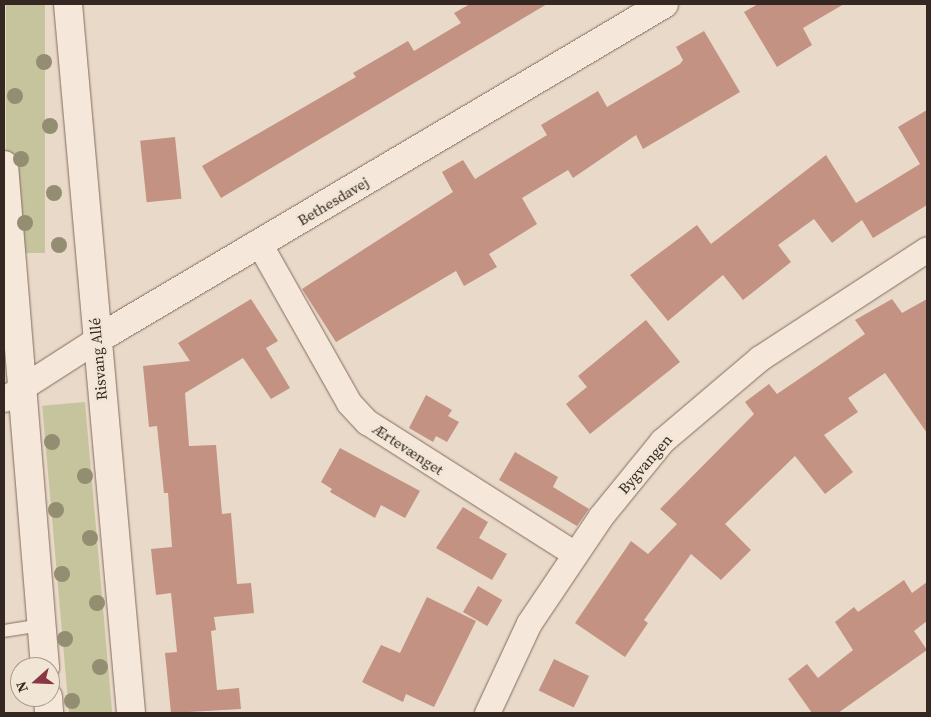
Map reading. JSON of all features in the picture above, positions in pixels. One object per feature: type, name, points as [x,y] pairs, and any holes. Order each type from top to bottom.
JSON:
[{"type":"street","name":"Risvang Allé","points":[[68,4],[96,340],[131,713]]},
{"type":"street","name":"Bethesdavej","points":[[12,393],[96,340],[260,245],[664,4]]},
{"type":"street","points":[[4,165],[12,393],[44,657]]},
{"type":"street","name":"Ærtevænget","points":[[260,245],[350,404],[367,422],[575,554]]},
{"type":"street","name":"Bygvangen","points":[[487,713],[529,623],[575,554],[662,441],[760,358],[927,249]]},
{"type":"lane","points":[[4,631],[41,625]]},
{"type":"shaded area","points":[[6,4],[45,4],[45,253],[6,253]]},
{"type":"shaded area","points":[[85,402],[112,713],[69,713],[42,406]]},
{"type":"building","points":[[470,4],[547,4],[221,198],[202,166],[356,77],[353,73],[408,41],[414,51],[461,23],[454,13]]},
{"type":"building","points":[[758,4],[844,4],[803,28],[812,45],[777,67],[744,12]]},
{"type":"building","points":[[704,31],[740,92],[643,149],[636,135],[573,178],[568,170],[522,198],[537,224],[489,254],[497,267],[464,286],[456,271],[336,342],[302,289],[453,192],[442,172],[463,160],[475,179],[547,135],[541,125],[598,91],[607,107],[680,64],[683,60],[676,47]]},
{"type":"building","points":[[927,110],[927,205],[873,238],[862,220],[832,243],[814,219],[778,245],[791,262],[743,300],[723,275],[668,321],[630,275],[697,225],[711,244],[826,155],[856,203],[920,164],[898,127]]},
{"type":"building","points":[[175,137],[181,199],[147,202],[140,141]]},
{"type":"building","points":[[251,299],[278,341],[266,348],[290,388],[271,399],[243,358],[185,393],[189,446],[216,445],[222,514],[231,513],[237,584],[251,583],[254,613],[214,617],[216,630],[211,631],[217,690],[239,688],[241,709],[171,713],[165,653],[177,652],[171,593],[156,595],[151,549],[172,547],[168,493],[164,493],[157,426],[149,427],[143,366],[190,361],[178,343]]},
{"type":"building","points":[[892,299],[902,313],[927,299],[927,433],[885,373],[848,398],[858,412],[824,435],[853,472],[825,494],[795,456],[725,524],[751,550],[721,580],[691,554],[644,620],[648,623],[625,657],[575,623],[631,541],[648,554],[677,524],[660,509],[754,414],[745,402],[769,384],[777,394],[865,334],[855,320]]},
{"type":"building","points":[[646,320],[680,362],[590,434],[566,404],[587,387],[578,376]]},
{"type":"building","points":[[426,395],[452,410],[448,416],[459,422],[447,442],[436,436],[433,442],[409,428]]},
{"type":"building","points":[[340,448],[420,491],[405,518],[381,505],[375,518],[330,492],[332,489],[321,482]]},
{"type":"building","points":[[515,452],[558,477],[553,487],[589,509],[577,526],[499,480]]},
{"type":"building","points":[[463,507],[488,522],[479,538],[507,554],[492,580],[436,548]]},
{"type":"building","points":[[904,580],[912,593],[927,582],[927,621],[914,631],[927,650],[838,713],[812,713],[788,679],[807,664],[818,678],[853,650],[835,622],[854,607],[858,612]]},
{"type":"building","points":[[478,586],[502,600],[487,626],[463,612]]},
{"type":"building","points":[[427,597],[476,621],[434,707],[406,694],[403,702],[362,682],[381,645],[400,653]]},
{"type":"building","points":[[554,659],[589,676],[574,708],[539,690]]}]
